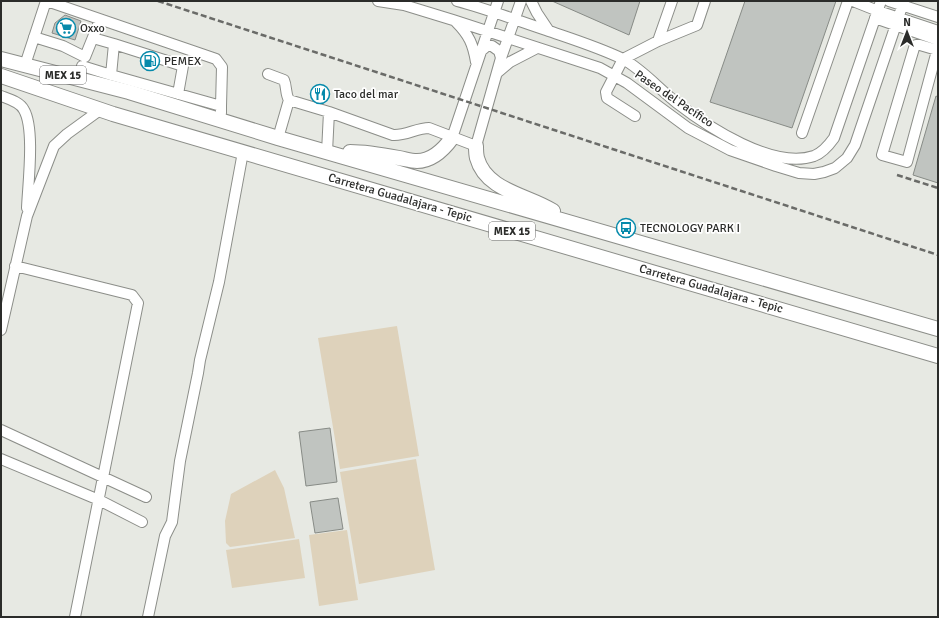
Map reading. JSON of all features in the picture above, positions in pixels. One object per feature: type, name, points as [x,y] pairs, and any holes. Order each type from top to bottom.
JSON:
[{"type":"highway","points":[[1,49],[26,61]]},
{"type":"highway","name":"Carretera Guadalajara - Tepic","points":[[1,59],[26,61],[59,74],[81,67],[130,92],[222,121],[938,329]]},
{"type":"highway","name":"Carretera Guadalajara - Tepic","points":[[1,76],[86,106],[938,356]]},
{"type":"highway","points":[[1,84],[86,106]]},
{"type":"highway","points":[[330,152],[376,154],[418,161],[428,159],[437,154],[452,138]]},
{"type":"highway","points":[[476,146],[477,158],[483,172],[491,180],[501,187],[539,203],[568,221]]},
{"type":"street","points":[[26,61],[46,1],[216,59],[222,67],[222,121]]},
{"type":"street","points":[[378,1],[404,5],[488,31]]},
{"type":"street","points":[[457,1],[514,20]]},
{"type":"street","points":[[452,138],[476,62],[498,1]]},
{"type":"street","points":[[268,74],[284,80],[286,83],[286,95],[289,100],[329,112],[393,135],[398,136],[421,128],[429,128],[476,146],[501,58],[521,1]]},
{"type":"street","points":[[532,1],[537,13],[549,31]]},
{"type":"street","points":[[658,41],[672,1]]},
{"type":"street","points":[[635,116],[607,98],[606,92],[623,59],[658,41],[697,25],[705,1]]},
{"type":"street","points":[[802,132],[848,1]]},
{"type":"street","points":[[853,1],[878,10],[938,46]]},
{"type":"street","points":[[888,1],[903,3],[938,17]]},
{"type":"street","name":"Paseo del Pacífico","points":[[488,31],[537,48],[570,57],[615,76],[627,83],[688,128],[730,150],[798,173],[814,174],[835,168],[848,158],[854,145],[903,3]]},
{"type":"street","points":[[824,172],[815,156],[827,148],[834,138],[878,10]]},
{"type":"street","points":[[81,67],[100,20]]},
{"type":"street","points":[[453,20],[465,31],[472,45],[476,62]]},
{"type":"street","name":"Paseo del Pacífico","points":[[514,20],[600,48],[623,59],[637,68],[676,102],[700,120],[726,136],[754,149],[784,159],[800,159],[815,156]]},
{"type":"street","points":[[897,22],[938,31]]},
{"type":"street","points":[[34,37],[63,46],[81,67],[221,106]]},
{"type":"street","points":[[93,38],[183,66]]},
{"type":"street","points":[[111,75],[114,44]]},
{"type":"street","points":[[916,45],[938,46],[907,162],[882,155],[914,48],[916,45]]},
{"type":"street","points":[[480,52],[487,46],[492,46],[499,51],[501,58]]},
{"type":"street","points":[[178,94],[185,48]]},
{"type":"street","points":[[497,73],[510,62],[537,48]]},
{"type":"street","points":[[596,67],[603,64],[606,59],[604,51]]},
{"type":"street","points":[[627,83],[627,76],[632,69],[637,68]]},
{"type":"street","points":[[1,96],[10,99],[24,109],[31,133],[27,216]]},
{"type":"street","points":[[278,138],[289,100]]},
{"type":"street","points":[[1,330],[27,216],[54,146],[67,134],[100,110]]},
{"type":"street","points":[[329,112],[330,152]]},
{"type":"street","points":[[148,617],[165,536],[172,522],[180,461],[200,360],[219,282],[243,152]]},
{"type":"street","points":[[15,266],[132,295],[138,303],[75,617]]},
{"type":"street","points":[[1,430],[146,497]]},
{"type":"street","points":[[1,460],[99,500],[142,522]]},
{"type":"shaded area","points":[[397,326],[419,456],[340,469],[318,338]]},
{"type":"shaded area","points":[[416,459],[435,570],[359,584],[340,472]]},
{"type":"shaded area","points":[[275,470],[284,488],[295,538],[230,547],[226,543],[225,521],[231,494]]},
{"type":"shaded area","points":[[347,530],[358,600],[319,606],[309,535]]},
{"type":"shaded area","points":[[299,539],[305,578],[232,588],[226,550]]},
{"type":"building","points":[[552,1],[640,1],[629,35]]},
{"type":"building","points":[[745,1],[836,1],[792,128],[710,102]]},
{"type":"building","name":"Oxxo","points":[[65,15],[81,21],[75,40],[52,33],[55,23]]},
{"type":"building","points":[[936,96],[938,97],[938,183],[913,175]]},
{"type":"building","points":[[330,428],[337,482],[306,486],[299,432]]},
{"type":"building","points":[[338,498],[343,529],[315,533],[310,502]]},
{"type":"railway","points":[[158,1],[938,255]]},
{"type":"railway","points":[[897,175],[938,188]]},
{"type":"place","name":"Oxxo","points":[[66,28]]},
{"type":"place","name":"PEMEX","points":[[150,61]]},
{"type":"place","name":"Taco del mar","points":[[320,94]]},
{"type":"place","name":"TECNOLOGY PARK I","points":[[626,228]]}]
